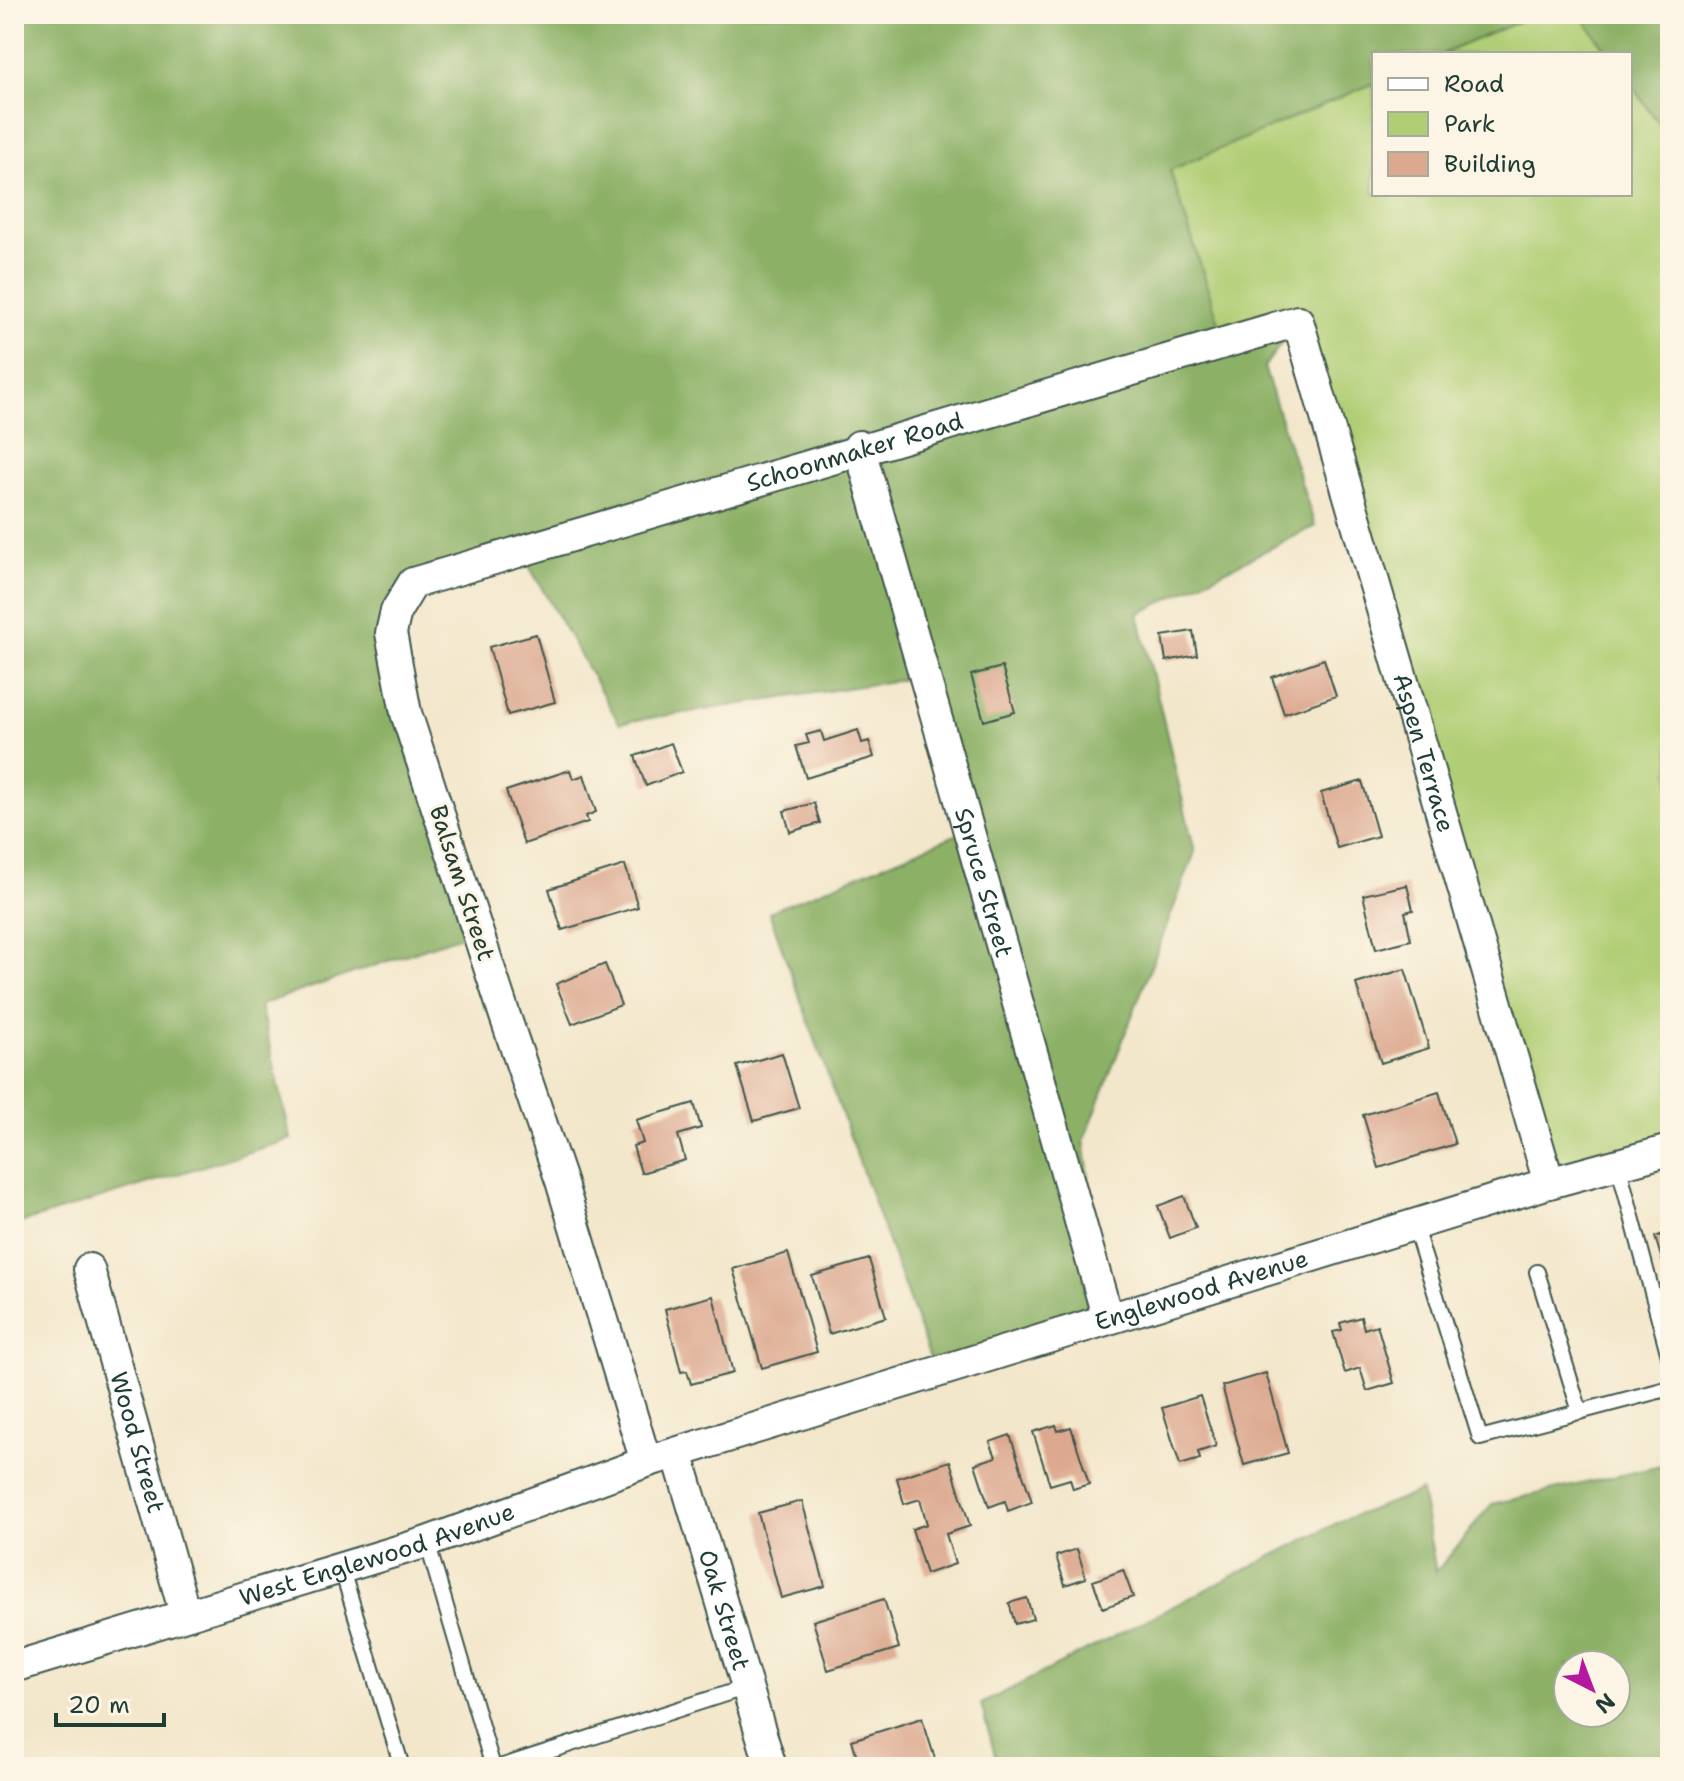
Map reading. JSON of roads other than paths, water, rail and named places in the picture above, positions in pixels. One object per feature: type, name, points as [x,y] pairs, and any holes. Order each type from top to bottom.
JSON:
[{"type":"street","name":"Schoonmaker Road","points":[[413,583],[860,448],[1298,321]]},
{"type":"street","name":"Aspen Terrace","points":[[1298,321],[1549,1183]]},
{"type":"street","name":"Spruce Street","points":[[860,448],[1108,1319]]},
{"type":"street","name":"Balsam Street","points":[[413,583],[396,611],[391,633],[406,713],[561,1181],[646,1462]]},
{"type":"street","name":"Englewood Avenue","points":[[735,1434],[1414,1224],[1670,1150]]},
{"type":"street","name":"Wood Street","points":[[89,1269],[185,1614]]},
{"type":"street","name":"West Englewood Avenue","points":[[14,1667],[427,1542],[646,1462],[735,1434]]},
{"type":"street","name":"Oak Street","points":[[677,1453],[771,1767]]},
{"type":"lane","points":[[1618,1164],[1670,1360]]},
{"type":"lane","points":[[1414,1224],[1480,1438],[1670,1388]]},
{"type":"lane","points":[[1537,1272],[1580,1412]]},
{"type":"lane","points":[[427,1542],[493,1767]]},
{"type":"lane","points":[[341,1567],[402,1767]]},
{"type":"lane","points":[[500,1767],[747,1687]]}]
